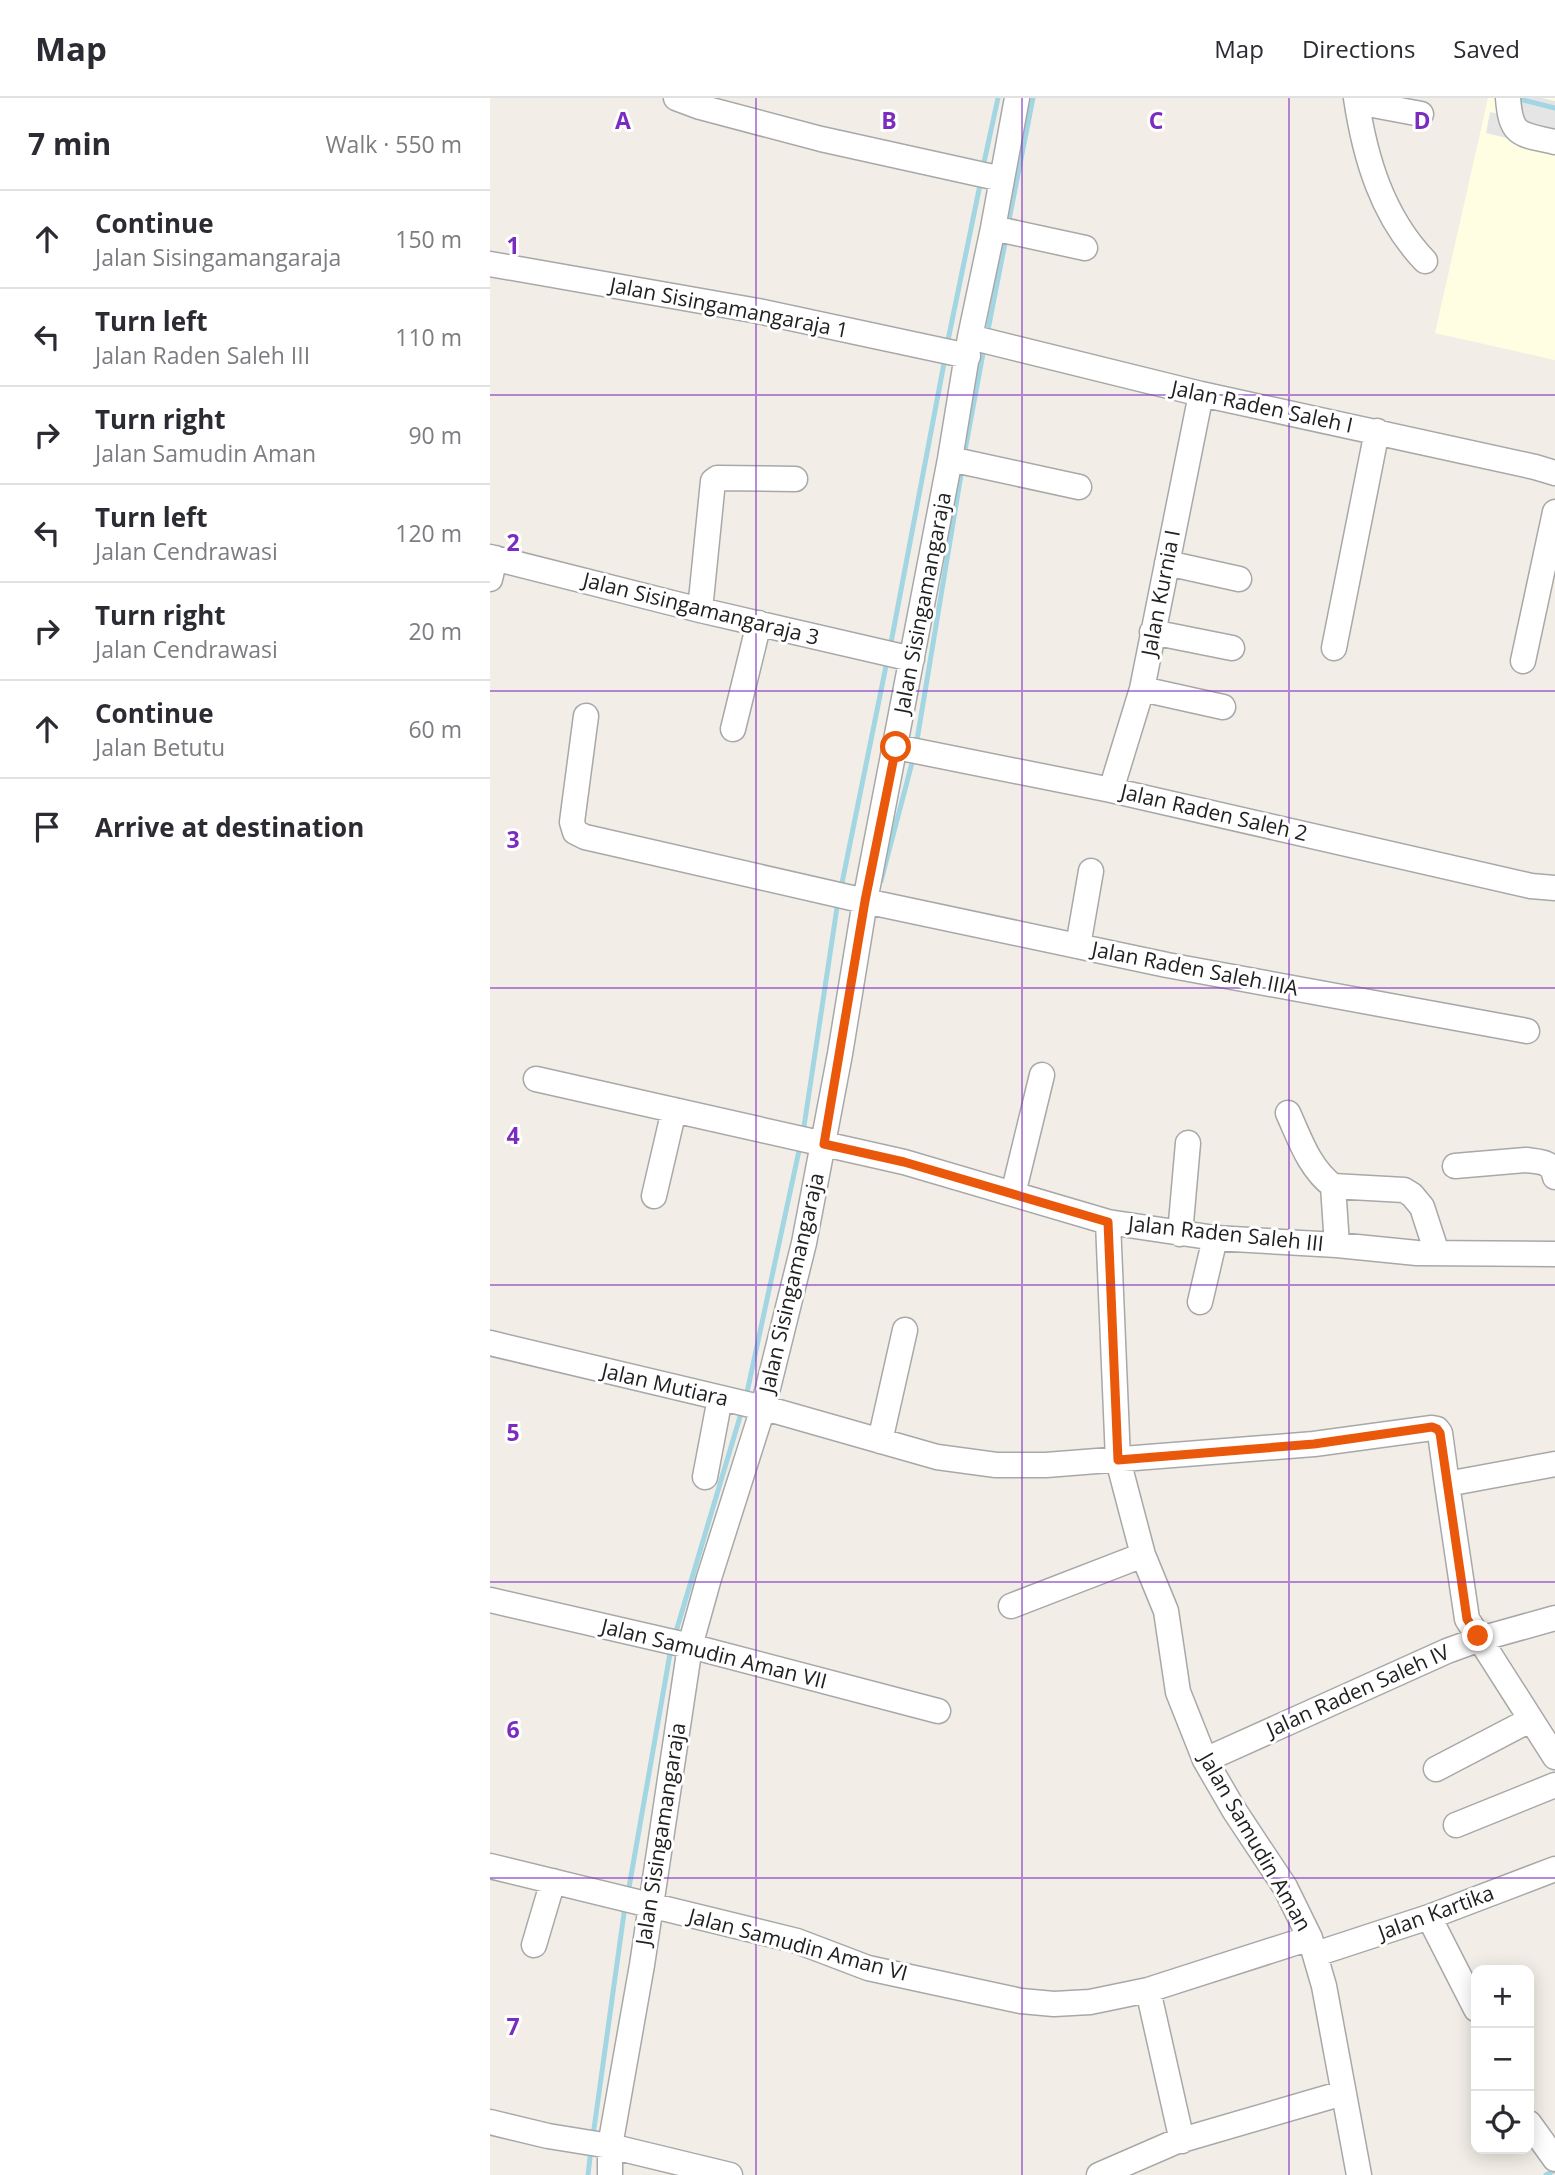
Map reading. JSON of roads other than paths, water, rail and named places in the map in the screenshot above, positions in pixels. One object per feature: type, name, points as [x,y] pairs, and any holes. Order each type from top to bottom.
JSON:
[{"type":"street","points":[[676,98],[700,107],[821,139],[1002,179]]},
{"type":"street","name":"Jalan Sisingamangaraja","points":[[610,2175],[610,2146],[642,1965],[690,1646],[763,1408],[804,1243],[824,1144],[865,901],[1017,98]]},
{"type":"street","points":[[1508,98],[1510,120],[1519,132],[1555,142]]},
{"type":"street","points":[[1421,114],[1357,100],[1374,180],[1398,226],[1425,261]]},
{"type":"street","points":[[993,228],[1085,248]]},
{"type":"street","name":"Jalan Sisingamangaraja 1","points":[[490,264],[969,347]]},
{"type":"street","name":"Jalan Raden Saleh I","points":[[969,347],[1377,431],[1555,473]]},
{"type":"street","name":"Jalan Kurnia I","points":[[1111,790],[1142,689],[1201,394]]},
{"type":"street","points":[[1334,648],[1377,431]]},
{"type":"street","points":[[950,459],[1079,487]]},
{"type":"street","points":[[700,610],[713,481],[717,478],[795,479]]},
{"type":"street","points":[[1523,661],[1555,512]]},
{"type":"street","points":[[1167,564],[1239,579]]},
{"type":"street","name":"Jalan Sisingamangaraja 3","points":[[492,565],[912,659]]},
{"type":"street","points":[[733,729],[759,623]]},
{"type":"street","points":[[1152,632],[1232,648]]},
{"type":"street","points":[[1142,689],[1223,708]]},
{"type":"street","name":"Jalan Raden Saleh IIIA","points":[[586,716],[572,822],[575,832],[595,841],[1167,965],[1527,1031]]},
{"type":"street","name":"Jalan Raden Saleh 2","points":[[896,747],[1111,790],[1543,887]]},
{"type":"street","points":[[1077,946],[1091,871]]},
{"type":"street","points":[[1013,1194],[1042,1076]]},
{"type":"street","name":"Jalan Raden Saleh III","points":[[536,1079],[904,1162],[1108,1222],[1215,1238],[1437,1254],[1555,1254]]},
{"type":"street","points":[[654,1196],[674,1110]]},
{"type":"street","points":[[1289,1113],[1312,1164],[1333,1186],[1405,1190],[1412,1195],[1422,1206],[1437,1254]]},
{"type":"street","points":[[1180,1234],[1188,1143]]},
{"type":"street","points":[[1455,1166],[1538,1161],[1548,1163],[1554,1169],[1555,1177]]},
{"type":"street","points":[[1333,1186],[1337,1245]]},
{"type":"street","name":"Jalan Samudin Aman","points":[[1108,1222],[1118,1460],[1143,1555],[1166,1611],[1178,1692],[1205,1760],[1234,1810],[1285,1887],[1313,1946],[1324,1986],[1359,2175]]},
{"type":"street","points":[[1200,1302],[1215,1238]]},
{"type":"street","points":[[880,1441],[905,1330]]},
{"type":"street","name":"Jalan Mutiara","points":[[490,1343],[763,1408],[937,1457],[996,1465],[1046,1465],[1314,1444],[1432,1427],[1440,1433],[1467,1619],[1480,1639]]},
{"type":"street","points":[[705,1477],[720,1398]]},
{"type":"street","points":[[1447,1484],[1555,1464]]},
{"type":"street","points":[[1011,1606],[1143,1555]]},
{"type":"street","name":"Jalan Samudin Aman VII","points":[[490,1601],[690,1646],[938,1711]]},
{"type":"street","name":"Jalan Raden Saleh IV","points":[[1205,1760],[1447,1651],[1555,1618]]},
{"type":"street","points":[[1480,1639],[1555,1757]]},
{"type":"street","points":[[1436,1769],[1530,1720]]},
{"type":"street","points":[[1456,1825],[1555,1785]]},
{"type":"street","name":"Jalan Samudin Aman VI","points":[[490,1866],[797,1941],[868,1968],[1021,2001],[1054,2004],[1090,2002],[1148,1990],[1313,1946]]},
{"type":"street","name":"Jalan Kartika","points":[[1313,1946],[1429,1917],[1555,1869]]},
{"type":"street","points":[[534,1945],[553,1881]]},
{"type":"street","points":[[1429,1917],[1471,2000]]},
{"type":"street","points":[[1148,1990],[1182,2141]]},
{"type":"street","points":[[1099,2175],[1182,2141],[1343,2093]]},
{"type":"street","points":[[490,2122],[548,2136],[610,2146],[730,2175]]},
{"type":"street","points":[[1534,2130],[1555,2159]]},
{"type":"waterway","points":[[983,167],[998,98]]},
{"type":"waterway","points":[[1008,225],[1033,98]]},
{"type":"waterway","points":[[1523,100],[1555,108]]},
{"type":"waterway","points":[[947,345],[981,180]]},
{"type":"waterway","points":[[987,335],[1006,238]]},
{"type":"waterway","points":[[964,456],[984,348]]},
{"type":"waterway","points":[[890,648],[945,358]]},
{"type":"waterway","points":[[916,746],[962,469]]},
{"type":"waterway","points":[[841,888],[887,661]]},
{"type":"waterway","points":[[881,881],[913,759]]},
{"type":"waterway","points":[[803,1133],[838,901]]},
{"type":"waterway","points":[[746,1397],[800,1146]]},
{"type":"waterway","points":[[675,1635],[742,1410]]},
{"type":"waterway","points":[[628,1893],[671,1648]]},
{"type":"waterway","points":[[593,2136],[625,1906]]},
{"type":"waterway","points":[[588,2175],[591,2149]]},
{"type":"waterway","points":[[1546,2175],[1555,2170]]}]
